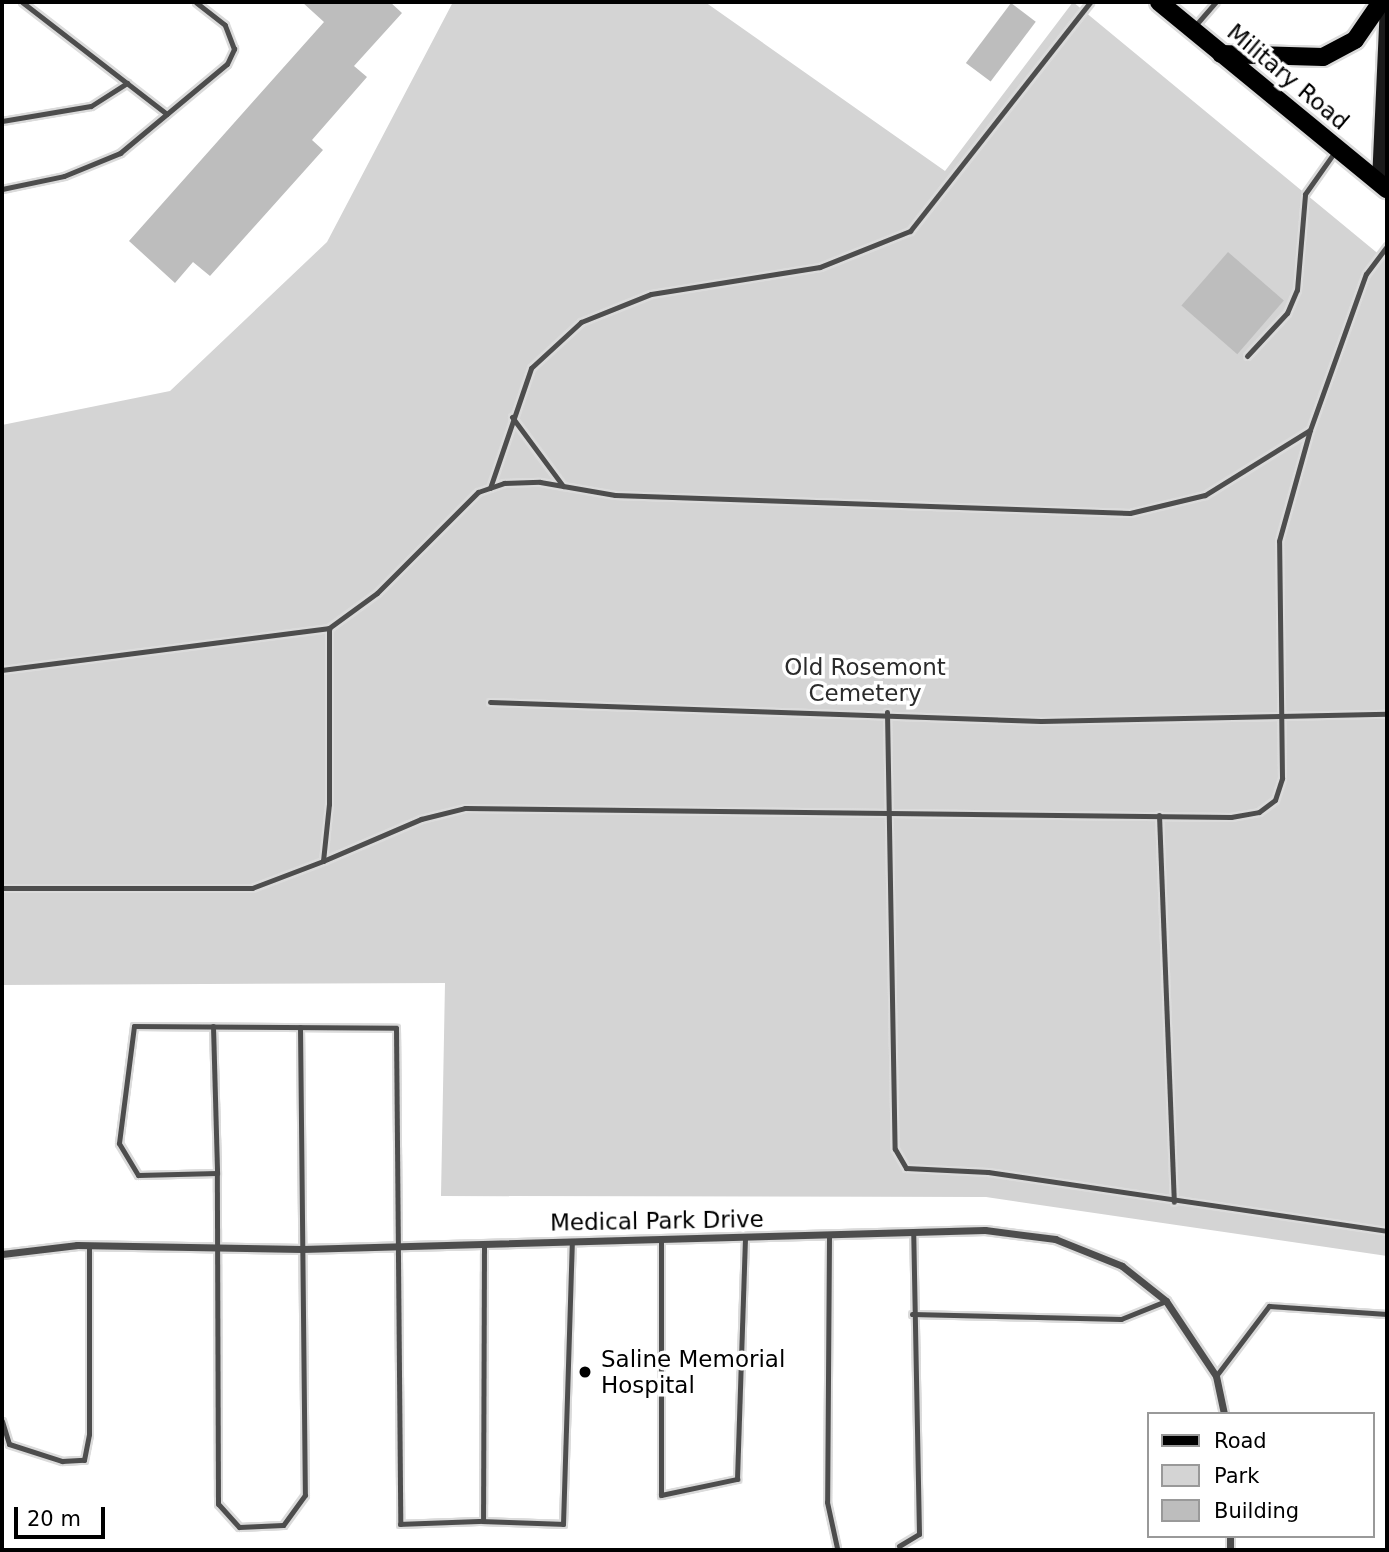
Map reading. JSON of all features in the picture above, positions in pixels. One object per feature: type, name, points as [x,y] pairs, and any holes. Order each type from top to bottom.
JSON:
[{"type":"main road","name":"Military Road","points":[[1158,2],[1336,150],[1383,185]]},
{"type":"main road","points":[[1221,54],[1323,57],[1354,40],[1381,2]]},
{"type":"main road","points":[[1383,185],[1387,5]]},
{"type":"street","name":"Medical Park Drive","points":[[2,1254],[89,1245],[302,1249],[913,1235],[985,1230],[1055,1239],[1122,1266],[1166,1301],[1216,1376],[1224,1412]]},
{"type":"lane","points":[[22,2],[167,114]]},
{"type":"lane","points":[[2,189],[64,176],[120,153],[227,64],[234,49],[225,25],[197,2]]},
{"type":"lane","points":[[2,670],[329,628],[377,593],[490,488],[512,416],[531,368],[581,322],[651,294],[820,267],[909,231],[1090,2]]},
{"type":"lane","points":[[1192,29],[1216,2]]},
{"type":"lane","points":[[2,121],[91,106],[127,83]]},
{"type":"lane","points":[[1247,356],[1287,313],[1297,290],[1305,194],[1336,150]]},
{"type":"lane","points":[[2,888],[252,888],[421,819],[465,808],[888,810],[1231,817],[1259,812],[1275,800],[1282,778],[1279,717],[1279,541],[1310,430],[1366,274],[1387,246]]},
{"type":"lane","points":[[512,416],[563,486]]},
{"type":"lane","points":[[490,488],[540,482],[615,495],[765,503],[1130,513],[1205,495],[1310,430]]},
{"type":"lane","points":[[323,861],[329,804],[329,628]]},
{"type":"lane","points":[[490,702],[887,712],[1041,721],[1387,714]]},
{"type":"lane","points":[[887,712],[895,1149],[906,1168],[988,1172],[1174,1202],[1387,1231]]},
{"type":"lane","points":[[1159,816],[1174,1202]]},
{"type":"lane","points":[[217,1173],[138,1175],[120,1143],[134,1026],[396,1028],[394,1246],[400,1524],[483,1521],[562,1524],[572,1242]]},
{"type":"lane","points":[[213,1027],[220,1249],[219,1504],[239,1527],[283,1525],[305,1495],[299,1027]]},
{"type":"lane","points":[[900,1546],[919,1534],[912,1314],[913,1235]]},
{"type":"lane","points":[[829,1237],[827,1502],[837,1548]]},
{"type":"lane","points":[[662,1241],[661,1495],[737,1479],[745,1239]]},
{"type":"lane","points":[[483,1521],[484,1244]]},
{"type":"lane","points":[[2,1421],[9,1444],[62,1461],[84,1460],[89,1434],[89,1245]]},
{"type":"lane","points":[[912,1314],[1121,1319],[1166,1301]]},
{"type":"lane","points":[[1216,1376],[1269,1306],[1387,1314]]},
{"type":"green space","name":"Old Rosemont Cemetery","points":[[453,2],[705,2],[945,171],[1073,2],[1387,261],[1387,1256],[986,1197],[441,1196],[445,983],[2,985],[2,425],[170,391],[327,242]]},
{"type":"building","points":[[302,2],[390,2],[402,13],[354,66],[367,77],[312,140],[323,150],[210,276],[193,262],[175,283],[129,241],[324,22]]},
{"type":"building","points":[[1011,3],[1036,22],[991,82],[966,63]]},
{"type":"building","points":[[1228,252],[1284,301],[1237,354],[1181,306]]},
{"type":"place","name":"Saline Memorial Hospital","points":[[585,1372]]}]
